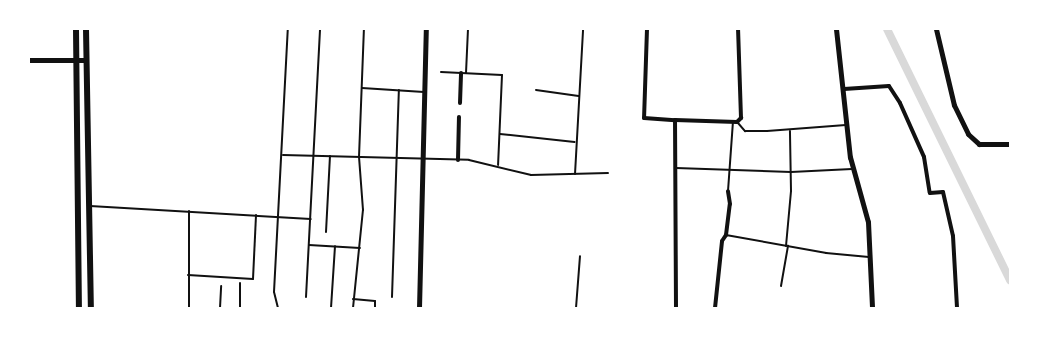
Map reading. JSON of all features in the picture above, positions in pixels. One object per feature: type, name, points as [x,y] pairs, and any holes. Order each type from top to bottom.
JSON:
[{"type":"main road","points":[[76,29],[80,308]]},
{"type":"main road","points":[[86,29],[90,308]]},
{"type":"street","points":[[419,308],[426,29]]},
{"type":"street","points":[[647,29],[644,118],[735,122],[741,118],[738,29]]},
{"type":"street","points":[[836,29],[852,170],[868,222],[872,308]]},
{"type":"street","points":[[936,29],[954,105],[973,141],[1010,144]]},
{"type":"street","points":[[29,60],[86,60]]},
{"type":"street","points":[[460,103],[461,73]]},
{"type":"street","points":[[844,89],[889,86],[900,103],[924,157],[930,193],[943,192],[953,236],[956,308]]},
{"type":"street","points":[[458,160],[459,117]]},
{"type":"street","points":[[675,120],[676,308]]},
{"type":"street","points":[[715,308],[722,241],[726,235],[730,204],[728,191]]},
{"type":"lane","points":[[278,308],[274,292],[280,217],[288,29]]},
{"type":"lane","points":[[306,297],[315,157],[320,29]]},
{"type":"lane","points":[[353,308],[363,210],[359,157],[364,29]]},
{"type":"lane","points":[[466,73],[468,29]]},
{"type":"lane","points":[[575,174],[578,96],[583,29]]},
{"type":"lane","points":[[441,72],[502,75],[498,165]]},
{"type":"lane","points":[[362,88],[424,92]]},
{"type":"lane","points":[[392,297],[398,90]]},
{"type":"lane","points":[[536,90],[578,96]]},
{"type":"lane","points":[[735,122],[745,131],[790,131],[848,125]]},
{"type":"lane","points":[[728,191],[728,171],[735,122]]},
{"type":"lane","points":[[781,286],[787,246],[791,172],[790,131]]},
{"type":"lane","points":[[500,134],[576,142]]},
{"type":"lane","points":[[283,155],[359,157],[423,161],[458,160],[498,165],[531,175],[608,173]]},
{"type":"lane","points":[[326,232],[330,156]]},
{"type":"lane","points":[[676,168],[791,172],[852,170]]},
{"type":"lane","points":[[89,206],[311,219]]},
{"type":"lane","points":[[189,211],[189,308]]},
{"type":"lane","points":[[188,276],[253,279],[256,215]]},
{"type":"lane","points":[[726,235],[787,246],[870,257]]},
{"type":"lane","points":[[309,245],[360,248]]},
{"type":"lane","points":[[331,308],[335,246]]},
{"type":"lane","points":[[576,308],[580,256]]},
{"type":"lane","points":[[240,283],[240,308]]},
{"type":"lane","points":[[220,308],[221,286]]},
{"type":"lane","points":[[353,299],[375,301],[375,308]]},
{"type":"waterway","points":[[887,29],[1010,280]]}]
